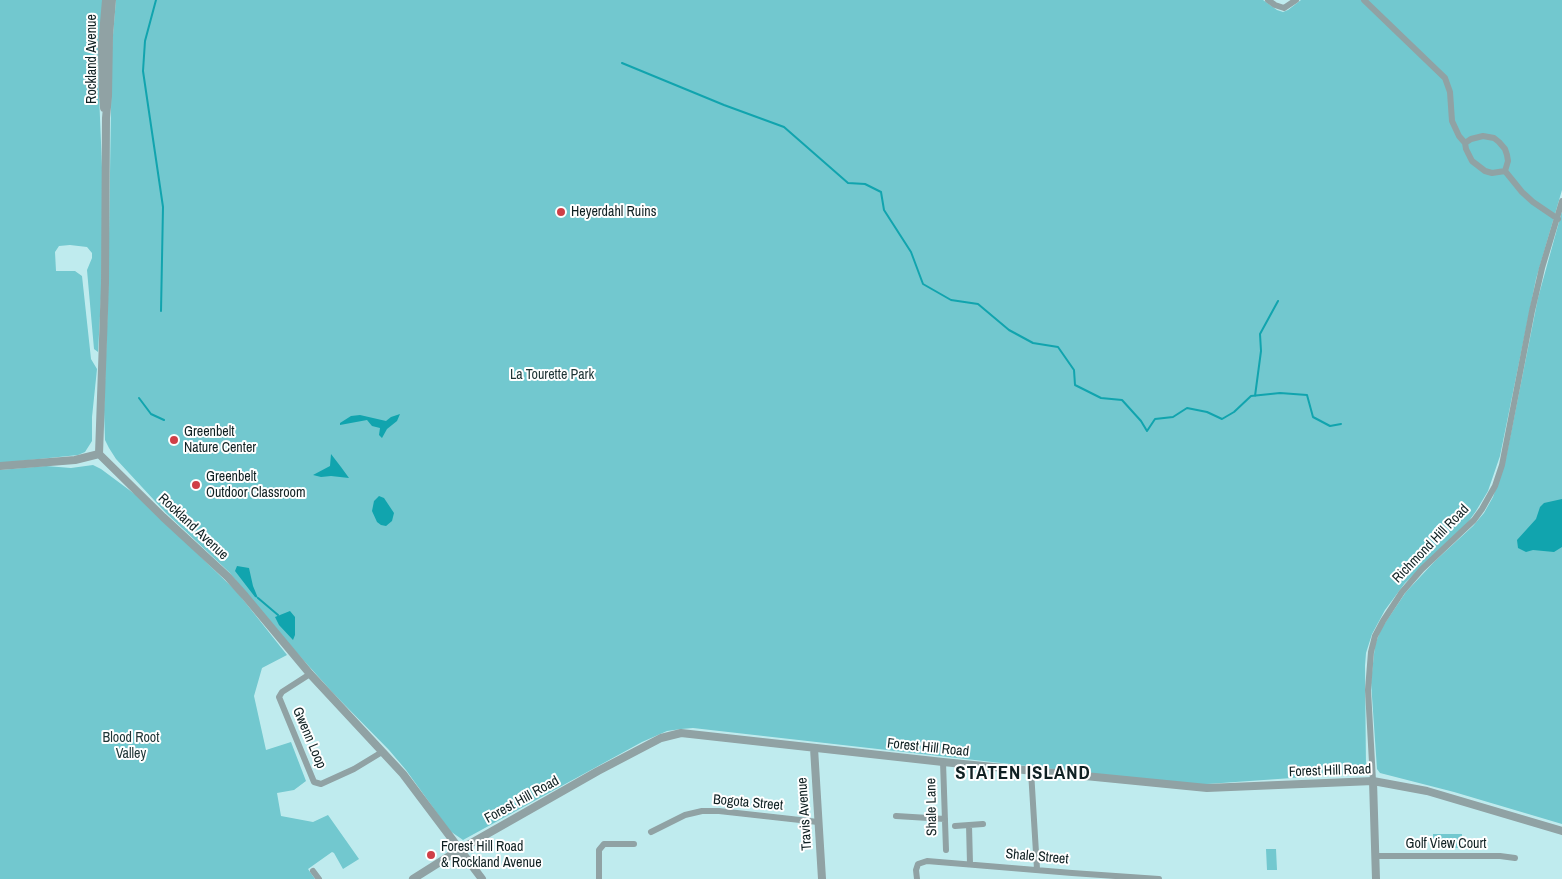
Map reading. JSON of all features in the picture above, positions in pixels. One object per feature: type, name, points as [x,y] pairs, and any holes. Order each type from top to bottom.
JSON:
[{"type":"street","name":"Rockland Avenue","points":[[106,0],[102,46],[102,96],[106,118]]},
{"type":"street","name":"Rockland Avenue","points":[[112,0],[106,118],[105,283],[99,454],[228,577],[310,674],[403,774],[482,879]]},
{"type":"street","points":[[1268,0],[1280,7],[1287,7],[1296,0]]},
{"type":"street","points":[[1364,0],[1445,78],[1450,92],[1452,121],[1459,136],[1465,143],[1468,156],[1480,169],[1492,172],[1505,171]]},
{"type":"street","points":[[1465,143],[1471,139],[1483,136],[1494,138],[1505,149],[1508,161],[1505,171]]},
{"type":"street","points":[[1505,171],[1522,192],[1540,208],[1558,219]]},
{"type":"street","name":"Richmond Hill Road","points":[[1376,879],[1368,690],[1371,652],[1375,636],[1402,592],[1422,569],[1474,520],[1495,486],[1502,465],[1532,310],[1542,268],[1562,201]]},
{"type":"street","points":[[0,466],[74,460],[99,454]]},
{"type":"street","name":"Gwenn Loop","points":[[310,674],[282,692],[279,697],[314,782],[322,784],[354,769],[382,752]]},
{"type":"street","name":"Forest Hill Road","points":[[413,879],[459,850],[598,771],[655,741],[672,734],[686,733],[943,762],[1207,788],[1373,781],[1427,791],[1562,831]]},
{"type":"street","name":"Travis Avenue","points":[[814,748],[822,879]]},
{"type":"street","name":"Shale Lane","points":[[943,762],[946,850]]},
{"type":"street","points":[[1031,771],[1037,869]]},
{"type":"street","name":"Bogota Street","points":[[651,832],[685,815],[702,811],[720,811],[818,822]]},
{"type":"street","points":[[896,816],[945,819]]},
{"type":"street","points":[[955,826],[983,824]]},
{"type":"street","points":[[969,825],[970,864]]},
{"type":"street","points":[[599,879],[599,850],[604,844],[634,844]]},
{"type":"street","name":"Golf View Court","points":[[1376,856],[1500,856],[1514,858]]},
{"type":"street","name":"Shale Street","points":[[917,879],[916,870],[918,864],[927,861],[1037,869],[1072,874],[1159,879]]},
{"type":"street","points":[[313,870],[319,879]]},
{"type":"green space","points":[[0,0],[103,0],[98,69],[103,192],[98,352],[94,349],[87,270],[92,253],[87,247],[70,245],[59,246],[55,252],[56,271],[75,271],[82,276],[91,359],[97,369],[92,417],[92,441],[85,452],[78,455],[0,463]]},
{"type":"green space","name":"La Tourette Park","points":[[116,0],[1263,0],[1283,12],[1301,0],[1562,0],[1562,190],[1536,279],[1500,456],[1488,491],[1466,525],[1405,583],[1385,610],[1372,634],[1366,653],[1365,666],[1366,770],[1363,773],[1186,784],[693,728],[667,731],[642,742],[463,840],[450,831],[406,770],[389,750],[333,693],[229,572],[166,513],[116,459],[105,440],[104,410],[108,299],[112,47]]},
{"type":"green space","points":[[1562,211],[1562,824],[1454,792],[1380,773],[1377,769],[1371,682],[1375,645],[1381,629],[1406,592],[1435,561],[1473,526],[1484,513],[1493,497],[1506,458],[1538,298]]},
{"type":"green space","name":"Blood Root Valley","points":[[93,465],[140,498],[237,592],[287,655],[262,668],[254,696],[266,750],[291,742],[306,781],[294,790],[277,793],[281,816],[313,822],[328,815],[359,859],[343,869],[332,852],[308,869],[315,879],[0,879],[0,470],[46,466],[71,468]]},
{"type":"green space","points":[[1433,834],[1462,834],[1461,848],[1433,848]]},
{"type":"green space","points":[[1266,849],[1276,849],[1277,870],[1267,870]]},
{"type":"shaded area","points":[[400,414],[397,421],[387,429],[382,438],[379,435],[380,428],[372,426],[367,420],[340,425],[340,423],[351,416],[360,415],[386,421]]},
{"type":"shaded area","points":[[331,454],[349,478],[313,475],[330,466]]},
{"type":"shaded area","points":[[379,496],[384,498],[394,513],[392,521],[386,526],[377,522],[372,511],[374,501]]},
{"type":"shaded area","points":[[1562,499],[1562,547],[1554,552],[1533,550],[1526,552],[1518,548],[1517,540],[1536,519],[1540,507],[1544,503]]},
{"type":"shaded area","points":[[237,566],[249,568],[258,598],[255,597],[235,571]]},
{"type":"shaded area","points":[[290,611],[295,617],[295,635],[293,640],[279,625],[275,617]]},
{"type":"waterway","points":[[156,0],[145,41],[143,71],[163,207],[161,311]]},
{"type":"waterway","points":[[622,63],[724,105],[784,127],[848,183],[865,184],[881,192],[884,210],[911,252],[923,284],[951,300],[978,304],[1009,330],[1033,343],[1058,347],[1074,370],[1075,385],[1101,398],[1122,400],[1141,421],[1147,431],[1155,419],[1173,417],[1187,408],[1207,412],[1222,419],[1234,412],[1251,396],[1280,393],[1307,395],[1313,417],[1330,426],[1341,424]]},
{"type":"waterway","points":[[1255,396],[1261,351],[1260,334],[1278,301]]},
{"type":"waterway","points":[[139,398],[151,414],[164,420]]},
{"type":"waterway","points":[[258,598],[278,615]]},
{"type":"place","name":"Heyerdahl Ruins","points":[[561,212]]},
{"type":"place","name":"Greenbelt Nature Center","points":[[174,440]]},
{"type":"place","name":"Greenbelt Outdoor Classroom","points":[[196,485]]},
{"type":"place","name":"Forest Hill Road & Rockland Avenue","points":[[431,855]]},
{"type":"district","name":"STATEN ISLAND","points":[[1023,774]]}]
